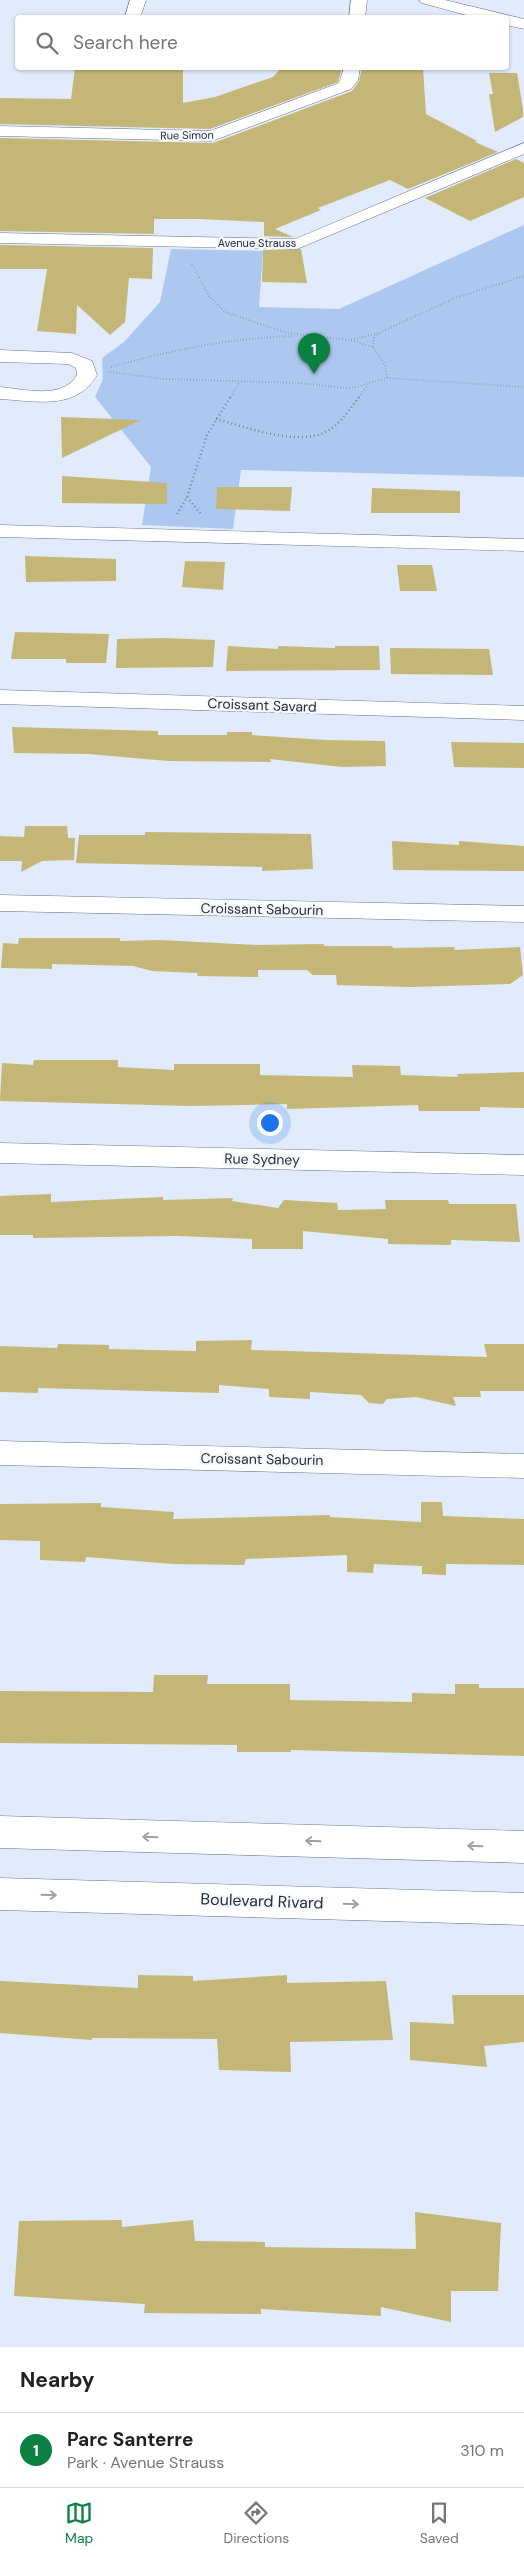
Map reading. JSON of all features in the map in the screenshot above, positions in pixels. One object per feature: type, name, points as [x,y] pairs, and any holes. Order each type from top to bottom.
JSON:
[{"type":"street","points":[[134,15],[138,0]]},
{"type":"street","points":[[357,15],[359,0]]},
{"type":"street","points":[[427,0],[485,15]]},
{"type":"street","points":[[509,21],[524,24]]},
{"type":"street","name":"Rue Simon","points":[[0,132],[199,137],[218,135],[340,88],[349,83],[352,70]]},
{"type":"street","name":"Avenue Strauss","points":[[0,238],[296,244],[524,148]]},
{"type":"street","points":[[0,356],[72,359],[85,365],[88,375],[81,386],[68,393],[0,394]]},
{"type":"street","points":[[0,531],[524,544]]},
{"type":"street","name":"Croissant Savard","points":[[0,697],[524,713]]},
{"type":"street","name":"Croissant Sabourin","points":[[0,904],[524,914]]},
{"type":"street","name":"Rue Sydney","points":[[0,1153],[524,1165]]},
{"type":"street","name":"Croissant Sabourin","points":[[0,1453],[524,1466]]},
{"type":"street","points":[[0,1832],[524,1848]]},
{"type":"street","name":"Boulevard Rivard","points":[[0,1894],[524,1909]]},
{"type":"path","points":[[189,260],[209,296],[225,312],[272,329],[306,336],[350,340],[373,347],[385,365],[387,378]]},
{"type":"path","points":[[350,340],[379,333],[456,298],[524,276]]},
{"type":"path","points":[[373,347],[374,338],[379,333]]},
{"type":"path","points":[[306,336],[223,342],[173,351],[103,369],[120,375],[157,379],[301,384],[345,388],[387,378],[524,387]]},
{"type":"path","points":[[187,497],[199,455],[216,419],[239,382]]},
{"type":"path","points":[[216,419],[287,436],[320,435],[338,423],[368,384]]},
{"type":"shaded area","points":[[524,225],[524,477],[241,470],[233,529],[142,525],[151,467],[95,397],[103,379],[102,358],[124,342],[160,302],[171,249],[263,251],[259,307],[339,309]]},
{"type":"building","points":[[75,70],[183,70],[183,103],[215,97],[273,77],[279,70],[341,70],[338,82],[210,129],[0,124],[0,98],[71,99]]},
{"type":"building","points":[[362,70],[423,70],[426,114],[477,141],[475,142],[498,152],[408,189],[390,180],[318,208],[321,210],[275,229],[293,237],[264,236],[264,222],[200,219],[154,219],[154,234],[0,231],[0,138],[213,143],[352,91],[359,81]]},
{"type":"building","points":[[489,73],[517,73],[523,109],[523,117],[495,132],[489,94],[493,94]]},
{"type":"building","points":[[516,159],[524,163],[524,197],[470,221],[425,198]]},
{"type":"building","points":[[0,245],[153,248],[152,279],[129,278],[125,322],[110,335],[77,305],[76,334],[37,331],[47,269],[0,269]]},
{"type":"building","points":[[301,249],[307,283],[262,282],[263,250]]},
{"type":"building","points":[[61,417],[141,420],[62,458]]},
{"type":"building","points":[[62,476],[167,483],[167,504],[62,503]]},
{"type":"building","points":[[217,487],[292,487],[290,511],[216,509]]},
{"type":"building","points":[[372,488],[460,491],[460,513],[371,513]]},
{"type":"building","points":[[25,556],[116,559],[116,581],[26,582]]},
{"type":"building","points":[[185,561],[225,562],[223,590],[182,587]]},
{"type":"building","points":[[397,565],[432,565],[437,591],[400,591]]},
{"type":"building","points":[[15,632],[109,634],[106,663],[66,663],[66,659],[11,659]]},
{"type":"building","points":[[117,639],[215,640],[213,667],[116,668]]},
{"type":"building","points":[[228,646],[278,649],[278,646],[335,648],[335,646],[379,646],[380,670],[226,671]]},
{"type":"building","points":[[390,648],[489,649],[493,675],[391,674]]},
{"type":"building","points":[[12,727],[158,731],[158,735],[227,735],[227,732],[252,732],[252,735],[326,740],[385,741],[386,766],[342,767],[270,759],[271,762],[168,761],[88,754],[14,753]]},
{"type":"building","points":[[451,742],[524,743],[524,768],[454,767]]},
{"type":"building","points":[[25,826],[67,826],[68,838],[75,838],[74,860],[42,861],[21,872],[22,861],[0,861],[0,836],[24,837]]},
{"type":"building","points":[[145,832],[311,834],[313,869],[262,871],[262,867],[76,863],[79,835],[145,835]]},
{"type":"building","points":[[392,841],[459,845],[459,841],[524,846],[524,871],[393,870]]},
{"type":"building","points":[[19,938],[120,938],[120,941],[160,940],[258,945],[324,944],[324,946],[392,946],[393,948],[454,947],[455,950],[520,947],[523,975],[510,984],[411,987],[337,985],[336,975],[313,975],[307,970],[258,970],[258,977],[197,976],[198,973],[152,971],[133,966],[52,964],[52,969],[1,968],[3,943],[18,944]]},
{"type":"building","points":[[34,1060],[118,1060],[118,1067],[174,1070],[174,1064],[260,1064],[260,1075],[353,1077],[352,1065],[400,1066],[401,1075],[458,1077],[457,1074],[524,1072],[524,1108],[480,1107],[480,1111],[419,1111],[418,1105],[287,1109],[287,1104],[190,1106],[0,1101],[2,1063],[33,1065]]},
{"type":"building","points":[[51,1194],[51,1202],[163,1197],[163,1200],[233,1198],[232,1201],[278,1208],[284,1200],[337,1203],[338,1210],[386,1209],[385,1200],[448,1200],[449,1204],[516,1204],[520,1242],[451,1240],[451,1245],[388,1244],[388,1239],[303,1231],[303,1249],[252,1249],[252,1239],[177,1236],[33,1238],[33,1235],[0,1235],[0,1196]]},
{"type":"building","points":[[252,1340],[251,1350],[487,1357],[484,1344],[524,1344],[524,1391],[480,1391],[481,1397],[453,1397],[456,1406],[416,1397],[387,1399],[383,1404],[369,1403],[361,1395],[310,1392],[310,1399],[269,1397],[269,1389],[219,1385],[219,1393],[38,1388],[38,1393],[0,1392],[0,1346],[57,1348],[58,1344],[109,1345],[109,1349],[196,1351],[196,1341]]},
{"type":"building","points":[[421,1502],[442,1502],[443,1516],[524,1519],[524,1565],[446,1564],[446,1575],[422,1574],[422,1566],[374,1564],[373,1573],[347,1572],[347,1555],[246,1559],[244,1565],[173,1564],[86,1557],[85,1562],[40,1560],[40,1541],[0,1540],[0,1504],[101,1503],[101,1507],[174,1512],[173,1519],[330,1515],[330,1517],[421,1522]]},
{"type":"building","points":[[154,1675],[208,1675],[207,1684],[290,1684],[290,1700],[412,1702],[412,1693],[455,1694],[455,1684],[479,1684],[479,1688],[524,1688],[524,1756],[291,1750],[291,1752],[237,1752],[237,1745],[0,1743],[0,1691],[153,1692]]},
{"type":"building","points":[[138,1975],[193,1976],[193,1981],[287,1975],[287,1983],[386,1981],[393,2040],[290,2042],[291,2072],[219,2070],[217,2039],[92,2038],[92,2040],[0,2033],[0,1981],[138,1988]]},
{"type":"building","points":[[452,1995],[524,1995],[524,2042],[484,2046],[487,2067],[410,2060],[410,2022],[454,2024]]},
{"type":"building","points":[[415,2212],[501,2223],[498,2291],[451,2291],[451,2322],[381,2307],[381,2316],[261,2309],[261,2314],[144,2313],[145,2304],[14,2296],[19,2221],[122,2220],[122,2227],[193,2220],[195,2241],[265,2242],[265,2247],[416,2249]]},
{"type":"place","name":"Parc Santerre","points":[[314,374]]}]
